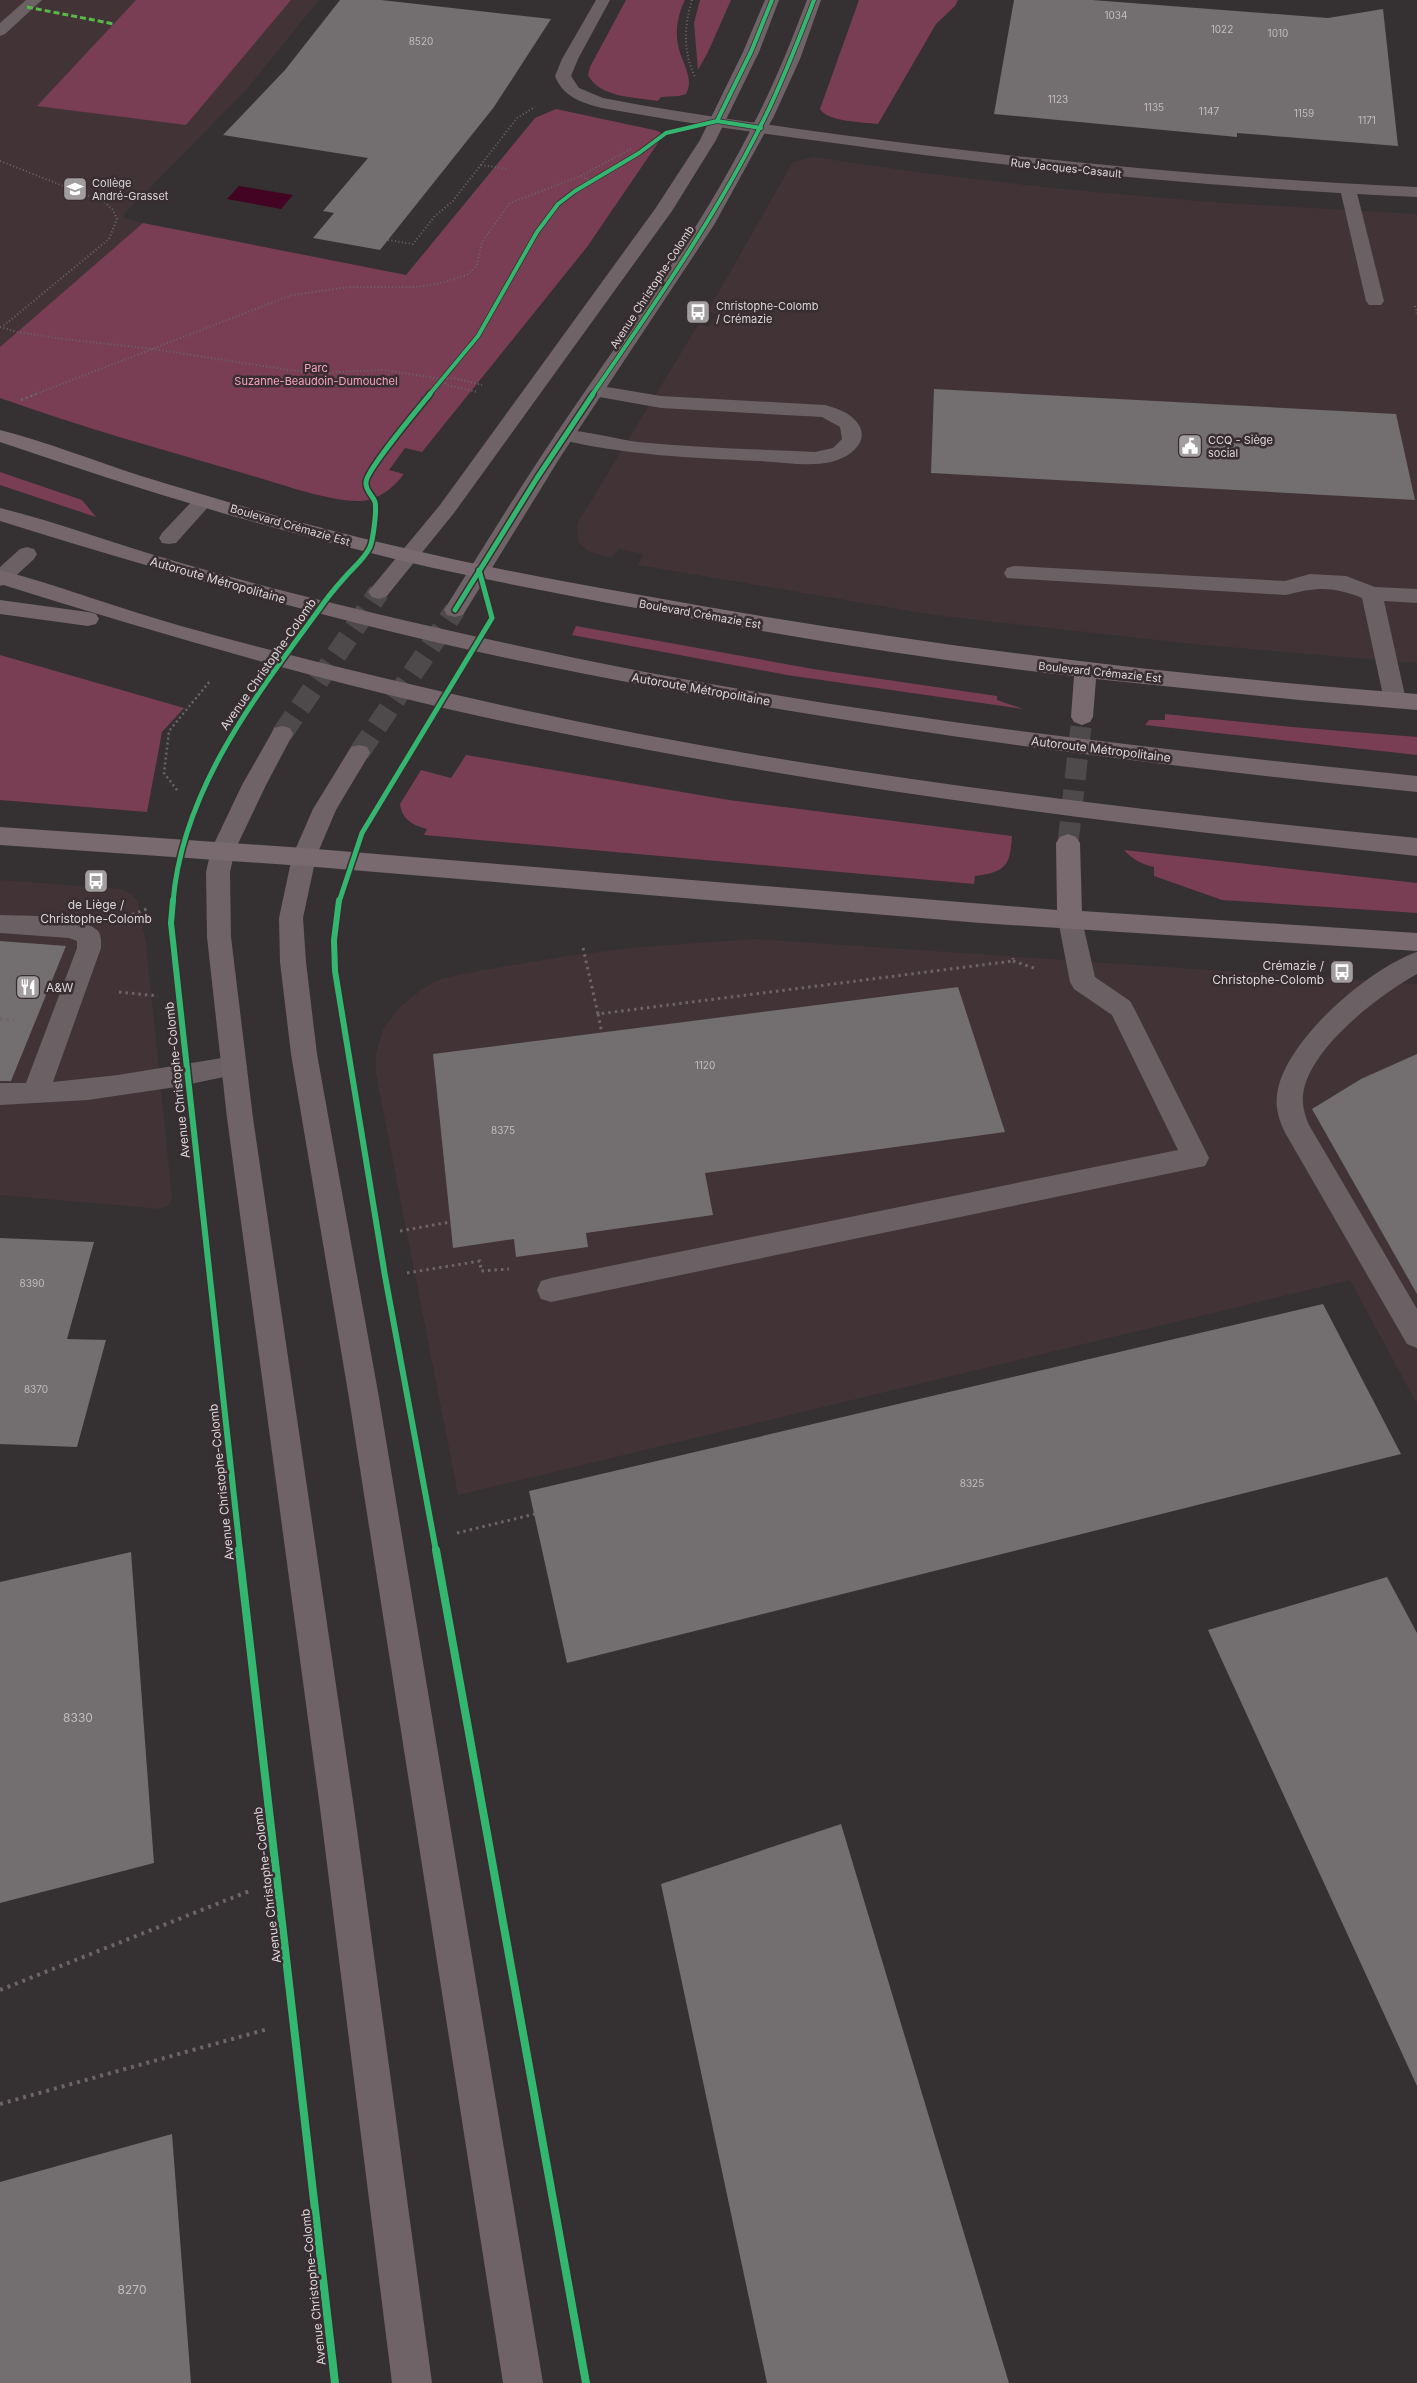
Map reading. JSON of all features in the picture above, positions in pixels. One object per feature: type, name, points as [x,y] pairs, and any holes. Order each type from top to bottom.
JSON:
[{"type":"highway","name":"Autoroute Métropolitaine","points":[[0,514],[149,561],[322,608],[600,670],[764,701],[945,729],[1206,763],[1417,784]]},
{"type":"highway","points":[[0,578],[178,631],[316,668],[482,708],[637,741],[993,799],[1417,847]]},
{"type":"highway","points":[[0,607],[178,631]]},
{"type":"main road","points":[[379,592],[453,502],[645,238],[682,182],[717,121],[751,52],[772,0]]},
{"type":"main road","name":"Avenue Christophe-Colomb","points":[[455,610],[565,435],[728,188],[761,128],[785,78],[814,0]]},
{"type":"main road","name":"Boulevard Crémazie Est","points":[[0,436],[118,476],[407,556],[675,610],[934,652],[1086,671],[1275,691],[1417,702]]},
{"type":"main road","points":[[1082,717],[1086,671]]},
{"type":"main road","points":[[282,734],[254,785],[224,850],[218,872],[219,937],[242,1136],[338,1815],[412,2383]]},
{"type":"main road","points":[[359,753],[325,809],[304,857],[291,918],[293,962],[304,1054],[363,1392],[523,2383]]},
{"type":"main road","points":[[0,836],[224,850],[788,899],[1070,920],[1417,942]]},
{"type":"main road","points":[[1068,843],[1070,920]]},
{"type":"street","points":[[0,31],[35,0]]},
{"type":"street","name":"Rue Jacques-Casault","points":[[603,0],[564,71],[567,86],[578,94],[602,103],[761,128],[978,158],[1075,169],[1204,180],[1417,192]]},
{"type":"street","points":[[1348,189],[1375,301]]},
{"type":"street","points":[[565,435],[595,443],[636,448],[815,458],[841,453],[847,449],[853,439],[852,427],[848,422],[842,417],[825,411],[661,402],[595,391]]},
{"type":"street","points":[[168,538],[203,501]]},
{"type":"street","points":[[0,578],[27,554]]},
{"type":"street","points":[[1014,573],[1286,588],[1313,599],[1351,601],[1372,594],[1417,596]]},
{"type":"street","points":[[1372,594],[1395,700]]},
{"type":"street","points":[[551,1290],[1195,1158],[1121,1008],[1084,982],[1070,920]]},
{"type":"street","points":[[0,924],[69,929],[80,931],[89,937],[89,948],[36,1093]]},
{"type":"street","points":[[1417,962],[1384,981],[1344,1014],[1319,1040],[1301,1066],[1291,1091],[1290,1110],[1296,1128],[1417,1335]]},
{"type":"street","points":[[0,1094],[65,1092],[167,1078],[234,1066]]},
{"type":"path","points":[[692,0],[687,16],[686,43],[692,73],[698,82]]},
{"type":"path","points":[[388,240],[413,244],[434,217],[453,201],[517,118],[535,108]]},
{"type":"path","points":[[14,403],[277,300],[310,291],[349,287],[415,287],[437,284],[467,275],[477,266],[482,242],[510,203],[581,176],[639,144]]},
{"type":"path","points":[[0,161],[104,202],[114,208],[117,216],[114,230],[109,239],[1,327]]},
{"type":"path","points":[[481,165],[507,170]]},
{"type":"path","points":[[581,176],[591,181]]},
{"type":"path","points":[[583,186],[598,178]]},
{"type":"path","points":[[1414,305],[1417,315]]},
{"type":"path","points":[[1,327],[17,332],[63,339],[150,349],[316,373],[382,370],[443,379],[454,378],[482,385]]},
{"type":"path","points":[[437,387],[449,372]]},
{"type":"path","points":[[443,379],[447,385],[477,392]]},
{"type":"path","points":[[177,790],[164,773],[169,730],[212,679]]},
{"type":"path","points":[[584,948],[602,1033]]},
{"type":"path","points":[[1013,961],[1014,953]]},
{"type":"path","points":[[598,1014],[1013,961],[1028,964],[1039,972]]},
{"type":"path","points":[[109,991],[158,996]]},
{"type":"path","points":[[0,1024],[2,1019]]},
{"type":"path","points":[[400,1231],[450,1222]]},
{"type":"path","points":[[407,1273],[480,1261],[481,1271],[510,1269]]},
{"type":"path","points":[[456,1532],[535,1514]]},
{"type":"path","points":[[0,1990],[252,1890]]},
{"type":"path","points":[[0,2104],[268,2029]]},
{"type":"shaded area","name":"Collège André-Grasset","points":[[0,0],[319,0],[246,90],[125,213],[124,218],[143,223],[0,347]]},
{"type":"shaded area","points":[[814,157],[924,173],[1052,188],[1209,202],[1417,214],[1417,663],[1202,645],[934,615],[638,565],[643,554],[619,549],[611,558],[588,551],[578,542],[577,524],[698,325],[709,326],[717,314],[708,311],[793,162]]},
{"type":"shaded area","points":[[239,186],[293,195],[281,209],[227,199]]},
{"type":"shaded area","points":[[0,880],[122,889],[132,895],[138,902],[146,944],[172,1198],[168,1206],[161,1209],[0,1195]]},
{"type":"shaded area","points":[[756,939],[1417,984],[1417,1404],[1350,1280],[458,1495],[376,1074],[376,1054],[383,1029],[400,1007],[422,989],[441,979],[566,956],[640,947]]},
{"type":"green space","points":[[136,0],[291,0],[186,125],[37,106]]},
{"type":"green space","points":[[626,0],[685,0],[679,16],[677,34],[678,45],[689,82],[686,94],[661,97],[658,101],[629,97],[601,88],[588,75],[590,67]]},
{"type":"green space","points":[[700,0],[731,0],[698,70],[694,23]]},
{"type":"green space","points":[[859,0],[958,0],[955,6],[936,24],[878,124],[837,119],[830,117],[820,109]]},
{"type":"green space","name":"Parc Suzanne-Beaudoin-Dumouchel","points":[[556,109],[654,130],[660,132],[662,137],[587,247],[422,452],[405,448],[389,470],[404,474],[395,484],[379,496],[360,501],[348,500],[288,487],[61,419],[0,398],[0,347],[143,223],[406,275],[535,118]]},
{"type":"green space","points":[[0,472],[82,500],[96,517],[0,485]]},
{"type":"green space","points":[[576,626],[813,669],[997,696],[997,700],[1023,709],[787,675],[572,635]]},
{"type":"green space","points":[[0,655],[184,708],[162,732],[147,812],[0,800]]},
{"type":"green space","points":[[1165,714],[1417,737],[1417,755],[1145,725],[1149,720],[1165,720]]},
{"type":"green space","points":[[466,755],[729,800],[1012,836],[1010,854],[1008,861],[1000,869],[975,876],[974,884],[424,835],[427,829],[409,821],[403,814],[400,804],[421,770],[451,778]]},
{"type":"green space","points":[[1124,850],[1417,883],[1417,913],[1222,900],[1154,876],[1154,867],[1138,861]]},
{"type":"building","points":[[340,0],[381,0],[551,19],[494,107],[380,250],[313,238],[334,213],[323,211],[368,158],[223,135],[285,70]]},
{"type":"building","points":[[1014,0],[1092,0],[1328,18],[1383,9],[1398,146],[1237,133],[1237,137],[994,114]]},
{"type":"building","points":[[934,389],[1396,414],[1415,500],[931,473]]},
{"type":"building","points":[[0,941],[66,946],[11,1081],[0,1081]]},
{"type":"building","points":[[958,987],[1005,1132],[705,1173],[713,1215],[586,1233],[588,1247],[516,1257],[514,1239],[453,1248],[433,1054]]},
{"type":"building","points":[[1417,1054],[1417,1294],[1312,1109],[1361,1079]]},
{"type":"building","points":[[0,1238],[94,1242],[67,1339],[106,1340],[77,1447],[0,1444]]},
{"type":"building","points":[[1323,1304],[1401,1454],[567,1663],[529,1491]]},
{"type":"building","points":[[131,1552],[154,1863],[0,1903],[0,1582]]},
{"type":"building","points":[[1387,1577],[1417,1633],[1417,2086],[1208,1630]]},
{"type":"building","points":[[841,1824],[1009,2383],[767,2383],[661,1884]]},
{"type":"building","points":[[172,2134],[191,2383],[0,2383],[0,2182]]},
{"type":"tunnel","points":[[282,734],[379,592]]},
{"type":"tunnel","points":[[359,753],[455,610]]},
{"type":"tunnel","points":[[1068,843],[1082,717]]},
{"type":"marked path","points":[[27,7],[114,24]]},
{"type":"cycle path","points":[[717,121],[751,52],[772,0]]},
{"type":"cycle path","points":[[455,610],[523,500],[671,278],[737,171],[766,116],[792,59],[814,0]]},
{"type":"cycle path","points":[[335,2383],[230,1467],[171,923],[174,884],[183,846],[195,809],[229,740],[272,674],[316,613],[370,547],[375,502],[367,490],[367,477],[400,431],[478,336],[537,232],[558,204],[575,191],[639,153],[666,133],[717,121],[761,128]]},
{"type":"cycle path","points":[[479,570],[492,618],[362,833],[339,899],[334,940],[335,971],[385,1276],[480,1786],[586,2383]]},
{"type":"place","name":"Collège André-Grasset","points":[[75,189]]},
{"type":"place","name":"Christophe-Colomb / Crémazie","points":[[698,312]]},
{"type":"place","name":"CCQ - Siège social","points":[[1190,446]]},
{"type":"place","name":"de Liège / Christophe-Colomb","points":[[96,881]]},
{"type":"place","name":"Crémazie / Christophe-Colomb","points":[[1342,972]]},
{"type":"place","name":"A&W","points":[[28,987]]}]
